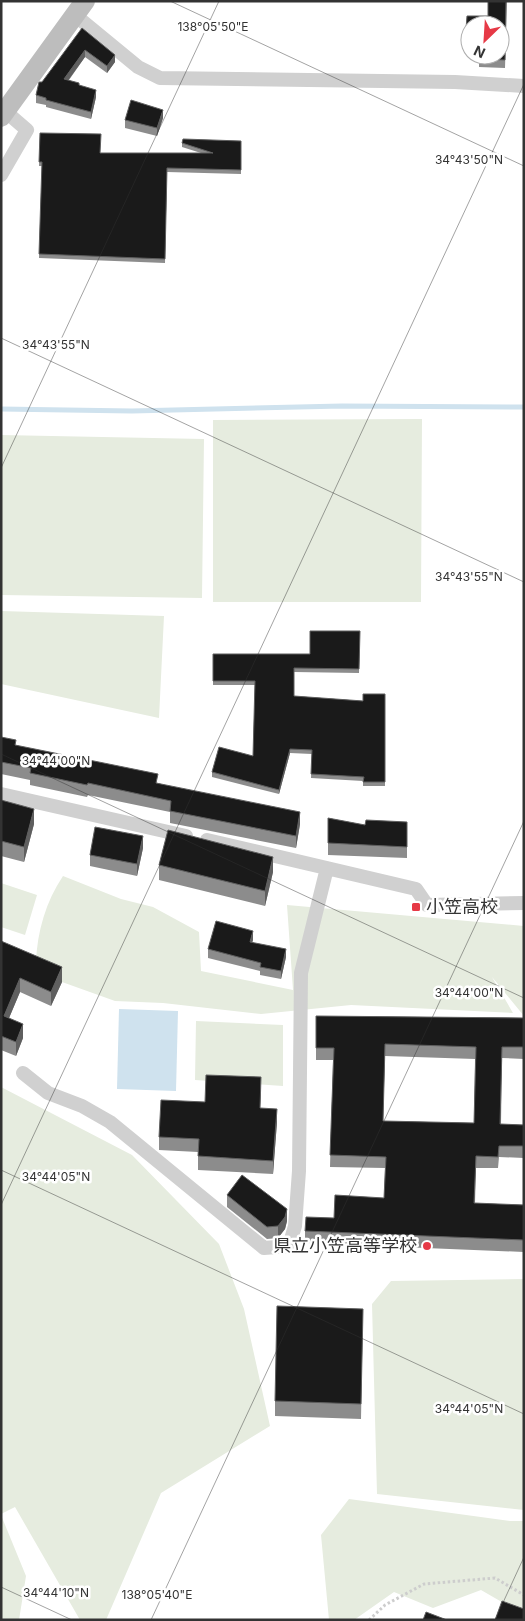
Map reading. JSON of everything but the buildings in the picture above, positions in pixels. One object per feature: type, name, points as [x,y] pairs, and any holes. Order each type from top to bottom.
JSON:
[{"type":"main road","points":[[3,114],[80,9]]},
{"type":"street","points":[[80,9],[138,67],[160,78],[455,82],[524,86]]},
{"type":"street","points":[[1,175],[27,130],[3,114]]},
{"type":"street","points":[[1,794],[416,889],[428,906],[524,903]]},
{"type":"street","points":[[23,1073],[48,1093],[82,1106],[110,1122],[264,1248],[289,1246],[295,1226],[299,1171],[301,973],[327,868]]},
{"type":"path","points":[[370,1620],[386,1605],[424,1584],[495,1578],[524,1595]]},
{"type":"shaded area","points":[[422,419],[421,602],[213,602],[213,420]]},
{"type":"shaded area","points":[[1,435],[204,439],[202,598],[1,595]]},
{"type":"shaded area","points":[[1,611],[164,616],[159,718],[1,684]]},
{"type":"shaded area","points":[[63,876],[121,899],[153,907],[199,932],[201,971],[293,990],[287,905],[524,926],[524,1016],[492,977],[513,1013],[351,1005],[261,1014],[163,1003],[115,1001],[62,982],[36,962],[40,928],[47,906]]},
{"type":"shaded area","points":[[1,883],[37,895],[25,935],[1,927]]},
{"type":"shaded area","points":[[196,1021],[283,1025],[283,1086],[195,1080]]},
{"type":"shaded area","points":[[1,1087],[132,1155],[219,1244],[244,1309],[270,1426],[161,1493],[106,1620],[80,1620],[15,1507],[1,1514]]},
{"type":"shaded area","points":[[524,1279],[524,1510],[377,1494],[372,1304],[391,1281]]},
{"type":"shaded area","points":[[349,1499],[510,1521],[524,1521],[524,1615],[481,1590],[433,1608],[394,1592],[354,1620],[329,1620],[321,1535]]},
{"type":"shaded area","points":[[1,1515],[26,1576],[19,1620],[1,1620]]},
{"type":"water","points":[[119,1009],[178,1011],[176,1091],[117,1089]]},
{"type":"waterway","points":[[1,409],[132,411],[342,406],[524,407]]},
{"type":"place","name":"小笠高校","points":[[416,907]]},
{"type":"place","name":"県立小笠高等学校","points":[[427,1246]]}]
